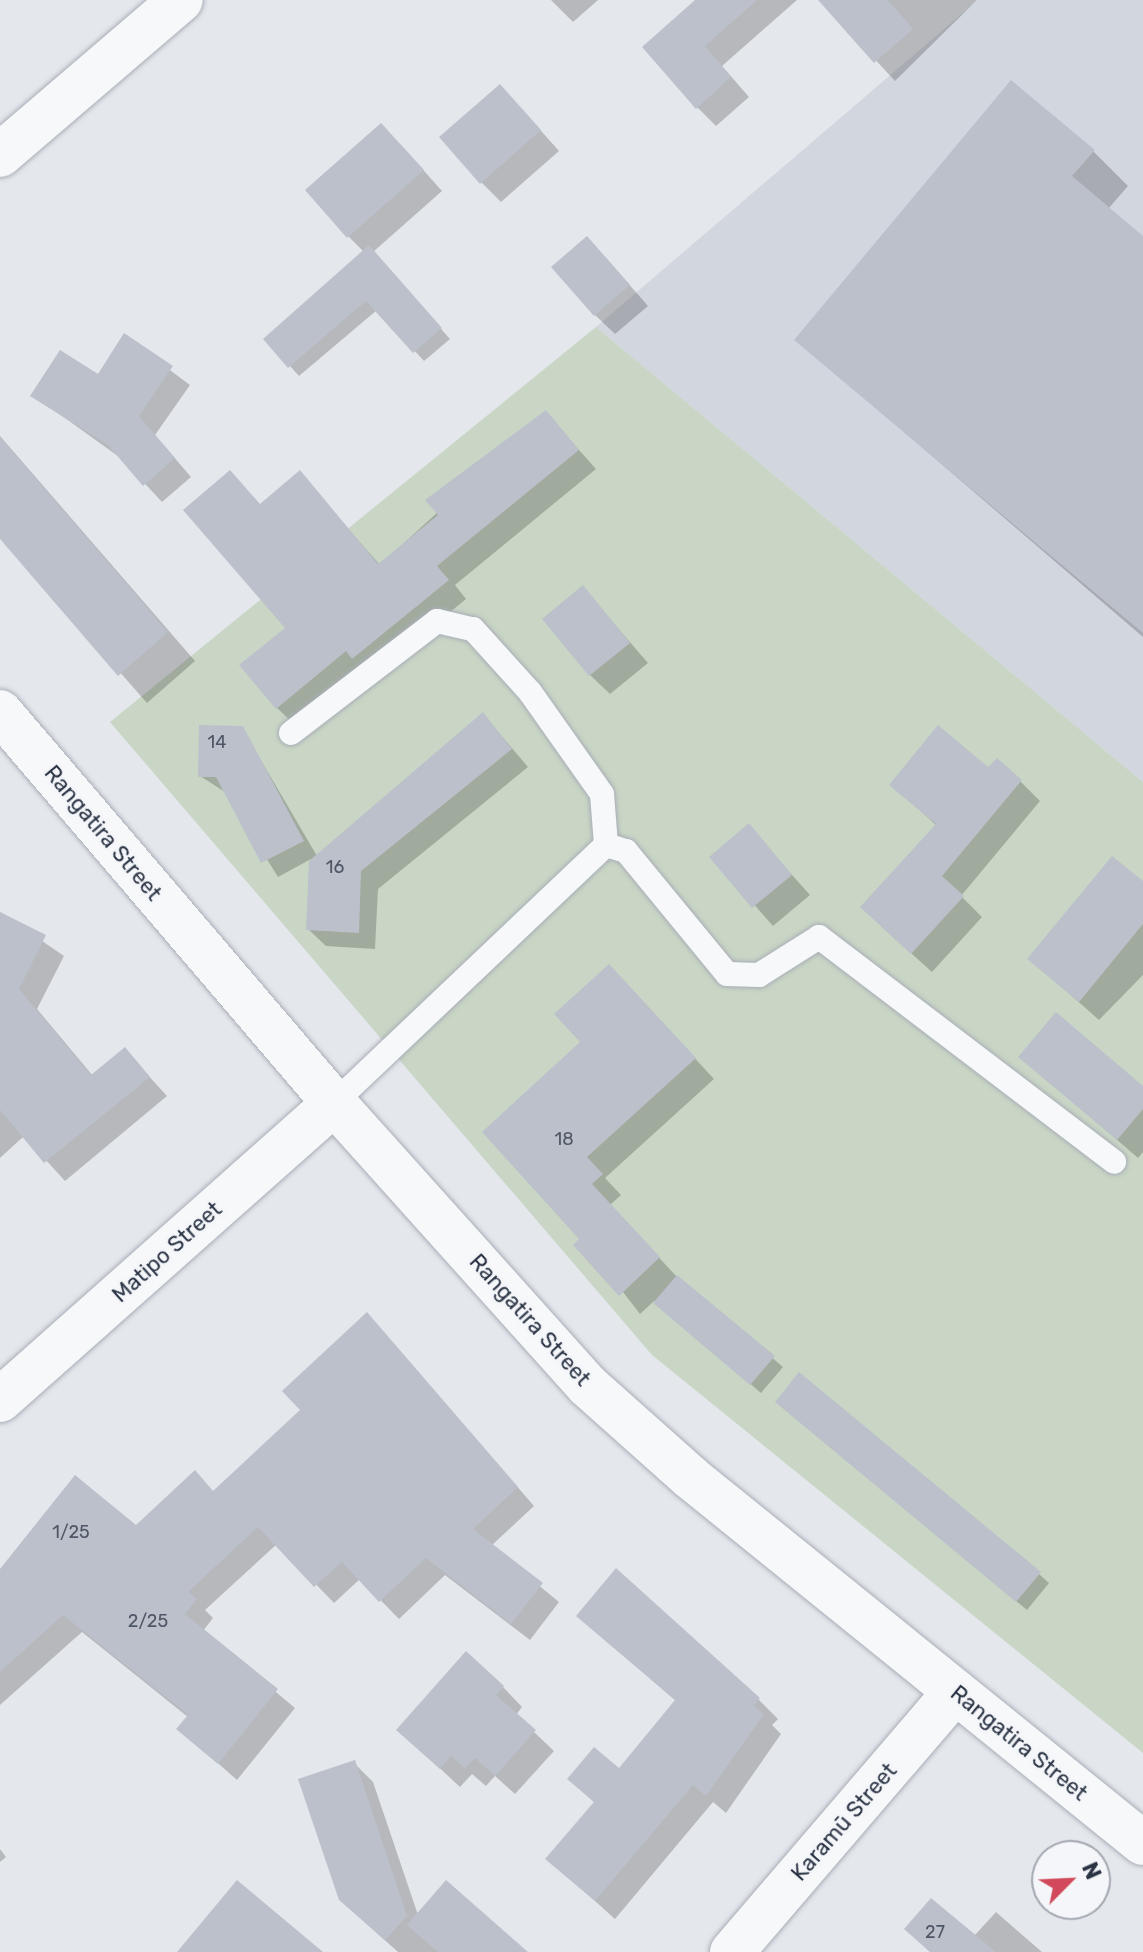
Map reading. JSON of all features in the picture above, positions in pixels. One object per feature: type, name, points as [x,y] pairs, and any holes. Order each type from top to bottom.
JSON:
[{"type":"street","points":[[0,155],[181,0]]},
{"type":"street","name":"Rangatira Street","points":[[0,712],[334,1103],[588,1386],[955,1692],[1143,1843]]},
{"type":"street","name":"Matipo Street","points":[[0,1400],[334,1103]]},
{"type":"street","name":"Karamū Street","points":[[732,1952],[955,1692]]},
{"type":"lane","points":[[291,733],[437,621],[473,629],[530,692],[602,794],[606,845]]},
{"type":"lane","points":[[334,1103],[606,845]]},
{"type":"lane","points":[[606,845],[626,851],[727,974],[759,975],[819,937],[1114,1162]]},
{"type":"shaded area","points":[[978,0],[1143,0],[1143,782],[596,327]]},
{"type":"green space","points":[[596,327],[1143,782],[1143,1753],[652,1355],[110,722]]},
{"type":"building","points":[[695,0],[757,0],[705,46],[731,77],[696,109],[642,47]]},
{"type":"building","points":[[818,0],[888,0],[913,29],[874,63]]},
{"type":"building","points":[[1011,80],[1095,150],[1072,176],[1143,236],[1143,633],[794,340]]},
{"type":"building","points":[[500,84],[541,130],[480,184],[439,137]]},
{"type":"building","points":[[381,123],[424,170],[347,238],[305,190]]},
{"type":"building","points":[[587,236],[630,285],[594,316],[551,267]]},
{"type":"building","points":[[369,245],[442,328],[413,353],[366,301],[288,368],[263,339]]},
{"type":"building","points":[[124,333],[173,366],[139,416],[175,458],[143,486],[108,445],[30,396],[60,350],[98,374]]},
{"type":"building","points":[[546,410],[579,450],[437,566],[449,580],[352,659],[346,651],[276,709],[239,665],[285,628],[183,510],[230,470],[260,504],[300,470],[378,564],[438,515],[425,500]]},
{"type":"building","points":[[0,437],[168,632],[118,676],[0,539]]},
{"type":"building","points":[[583,585],[630,643],[589,676],[542,619]]},
{"type":"building","points":[[483,712],[512,749],[361,871],[359,933],[306,930],[309,861]]},
{"type":"building","points":[[199,725],[243,726],[304,841],[261,863],[216,777],[198,777]]},
{"type":"building","points":[[938,725],[988,767],[997,758],[1022,780],[942,876],[964,896],[911,954],[860,907],[936,824],[889,785]]},
{"type":"building","points":[[749,823],[792,875],[752,908],[709,857]]},
{"type":"building","points":[[1112,856],[1143,881],[1143,924],[1079,1002],[1027,959]]},
{"type":"building","points":[[0,912],[46,935],[19,989],[91,1075],[125,1047],[150,1077],[44,1163],[0,1110]]},
{"type":"building","points":[[609,964],[696,1058],[587,1157],[603,1174],[592,1184],[660,1257],[619,1296],[573,1245],[579,1239],[482,1132],[580,1042],[554,1014]]},
{"type":"building","points":[[1056,1012],[1143,1086],[1143,1109],[1117,1140],[1018,1057]]},
{"type":"building","points":[[677,1275],[775,1356],[750,1385],[653,1303]]},
{"type":"building","points":[[367,1312],[518,1487],[473,1529],[543,1583],[511,1624],[426,1558],[379,1602],[342,1562],[314,1587],[258,1527],[188,1592],[197,1599],[185,1614],[278,1689],[218,1764],[176,1729],[188,1715],[63,1615],[0,1672],[0,1569],[75,1475],[136,1525],[195,1470],[213,1491],[300,1410],[282,1391]]},
{"type":"building","points":[[799,1372],[1041,1572],[1016,1602],[775,1402]]},
{"type":"building","points":[[616,1568],[760,1698],[754,1706],[764,1714],[706,1796],[693,1785],[595,1901],[545,1859],[594,1802],[567,1779],[594,1747],[619,1768],[675,1700],[576,1616]]},
{"type":"building","points":[[466,1651],[504,1686],[496,1695],[536,1730],[495,1776],[475,1758],[465,1768],[451,1756],[440,1769],[396,1730]]},
{"type":"building","points":[[355,1760],[407,1916],[385,1940],[339,1900],[298,1779]]},
{"type":"building","points":[[237,1880],[323,1952],[177,1952]]},
{"type":"building","points":[[446,1880],[528,1952],[438,1952],[407,1925]]},
{"type":"building","points":[[931,1898],[996,1952],[930,1952],[904,1929]]}]
